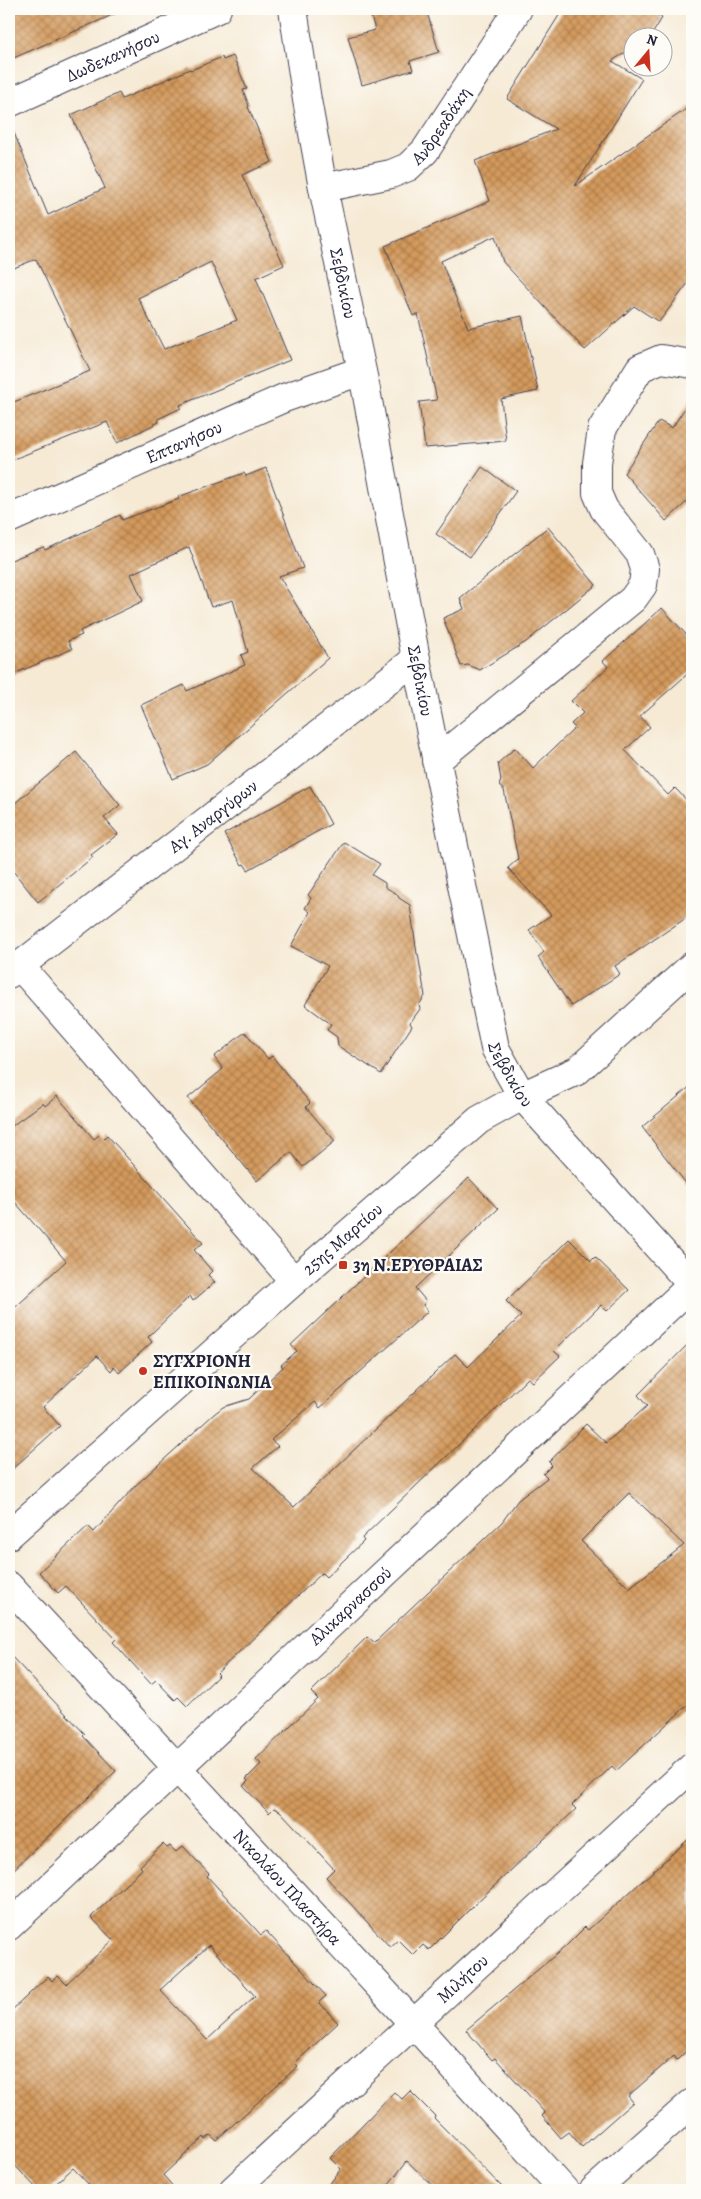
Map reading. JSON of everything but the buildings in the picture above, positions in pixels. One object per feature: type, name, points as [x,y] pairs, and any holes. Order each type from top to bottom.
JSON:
[{"type":"street","name":"Δωδεκανήσου","points":[[9,103],[217,9]]},
{"type":"street","name":"Σεβδικίου","points":[[293,9],[323,188],[362,372],[436,761],[496,1048],[522,1096],[692,1285]]},
{"type":"street","name":"Ανδρεαδάκη","points":[[323,188],[391,174],[408,167],[426,151],[518,9]]},
{"type":"street","points":[[436,761],[633,599],[643,585],[645,569],[640,554],[604,509],[597,493],[597,463],[602,429],[640,368],[660,359],[692,364]]},
{"type":"street","name":"Επτανήσου","points":[[9,519],[284,398],[362,372]]},
{"type":"street","name":"Αγ. Αναργύρων","points":[[14,969],[416,658]]},
{"type":"street","name":"25ης Μαρτίου","points":[[9,1535],[294,1281],[479,1120],[522,1096],[577,1071],[692,966]]},
{"type":"street","points":[[14,969],[294,1281]]},
{"type":"street","name":"Αλικαρνασσού","points":[[9,1926],[692,1285]]},
{"type":"street","name":"Νικολάου Πλαστήρα","points":[[9,1586],[177,1770],[413,2023],[564,2190]]},
{"type":"street","name":"Μιλήτου","points":[[233,2190],[692,1767]]},
{"type":"street","points":[[594,2190],[692,2103]]},
{"type":"place","name":"3η Ν.ΕΡΥΘΡΑΙΑΣ","points":[[343,1265]]},
{"type":"place","name":"ΣΥΓΧΡΙΟΝΗ ΕΠΙΚΟΙΝΩΝΙΑ","points":[[143,1371]]}]
